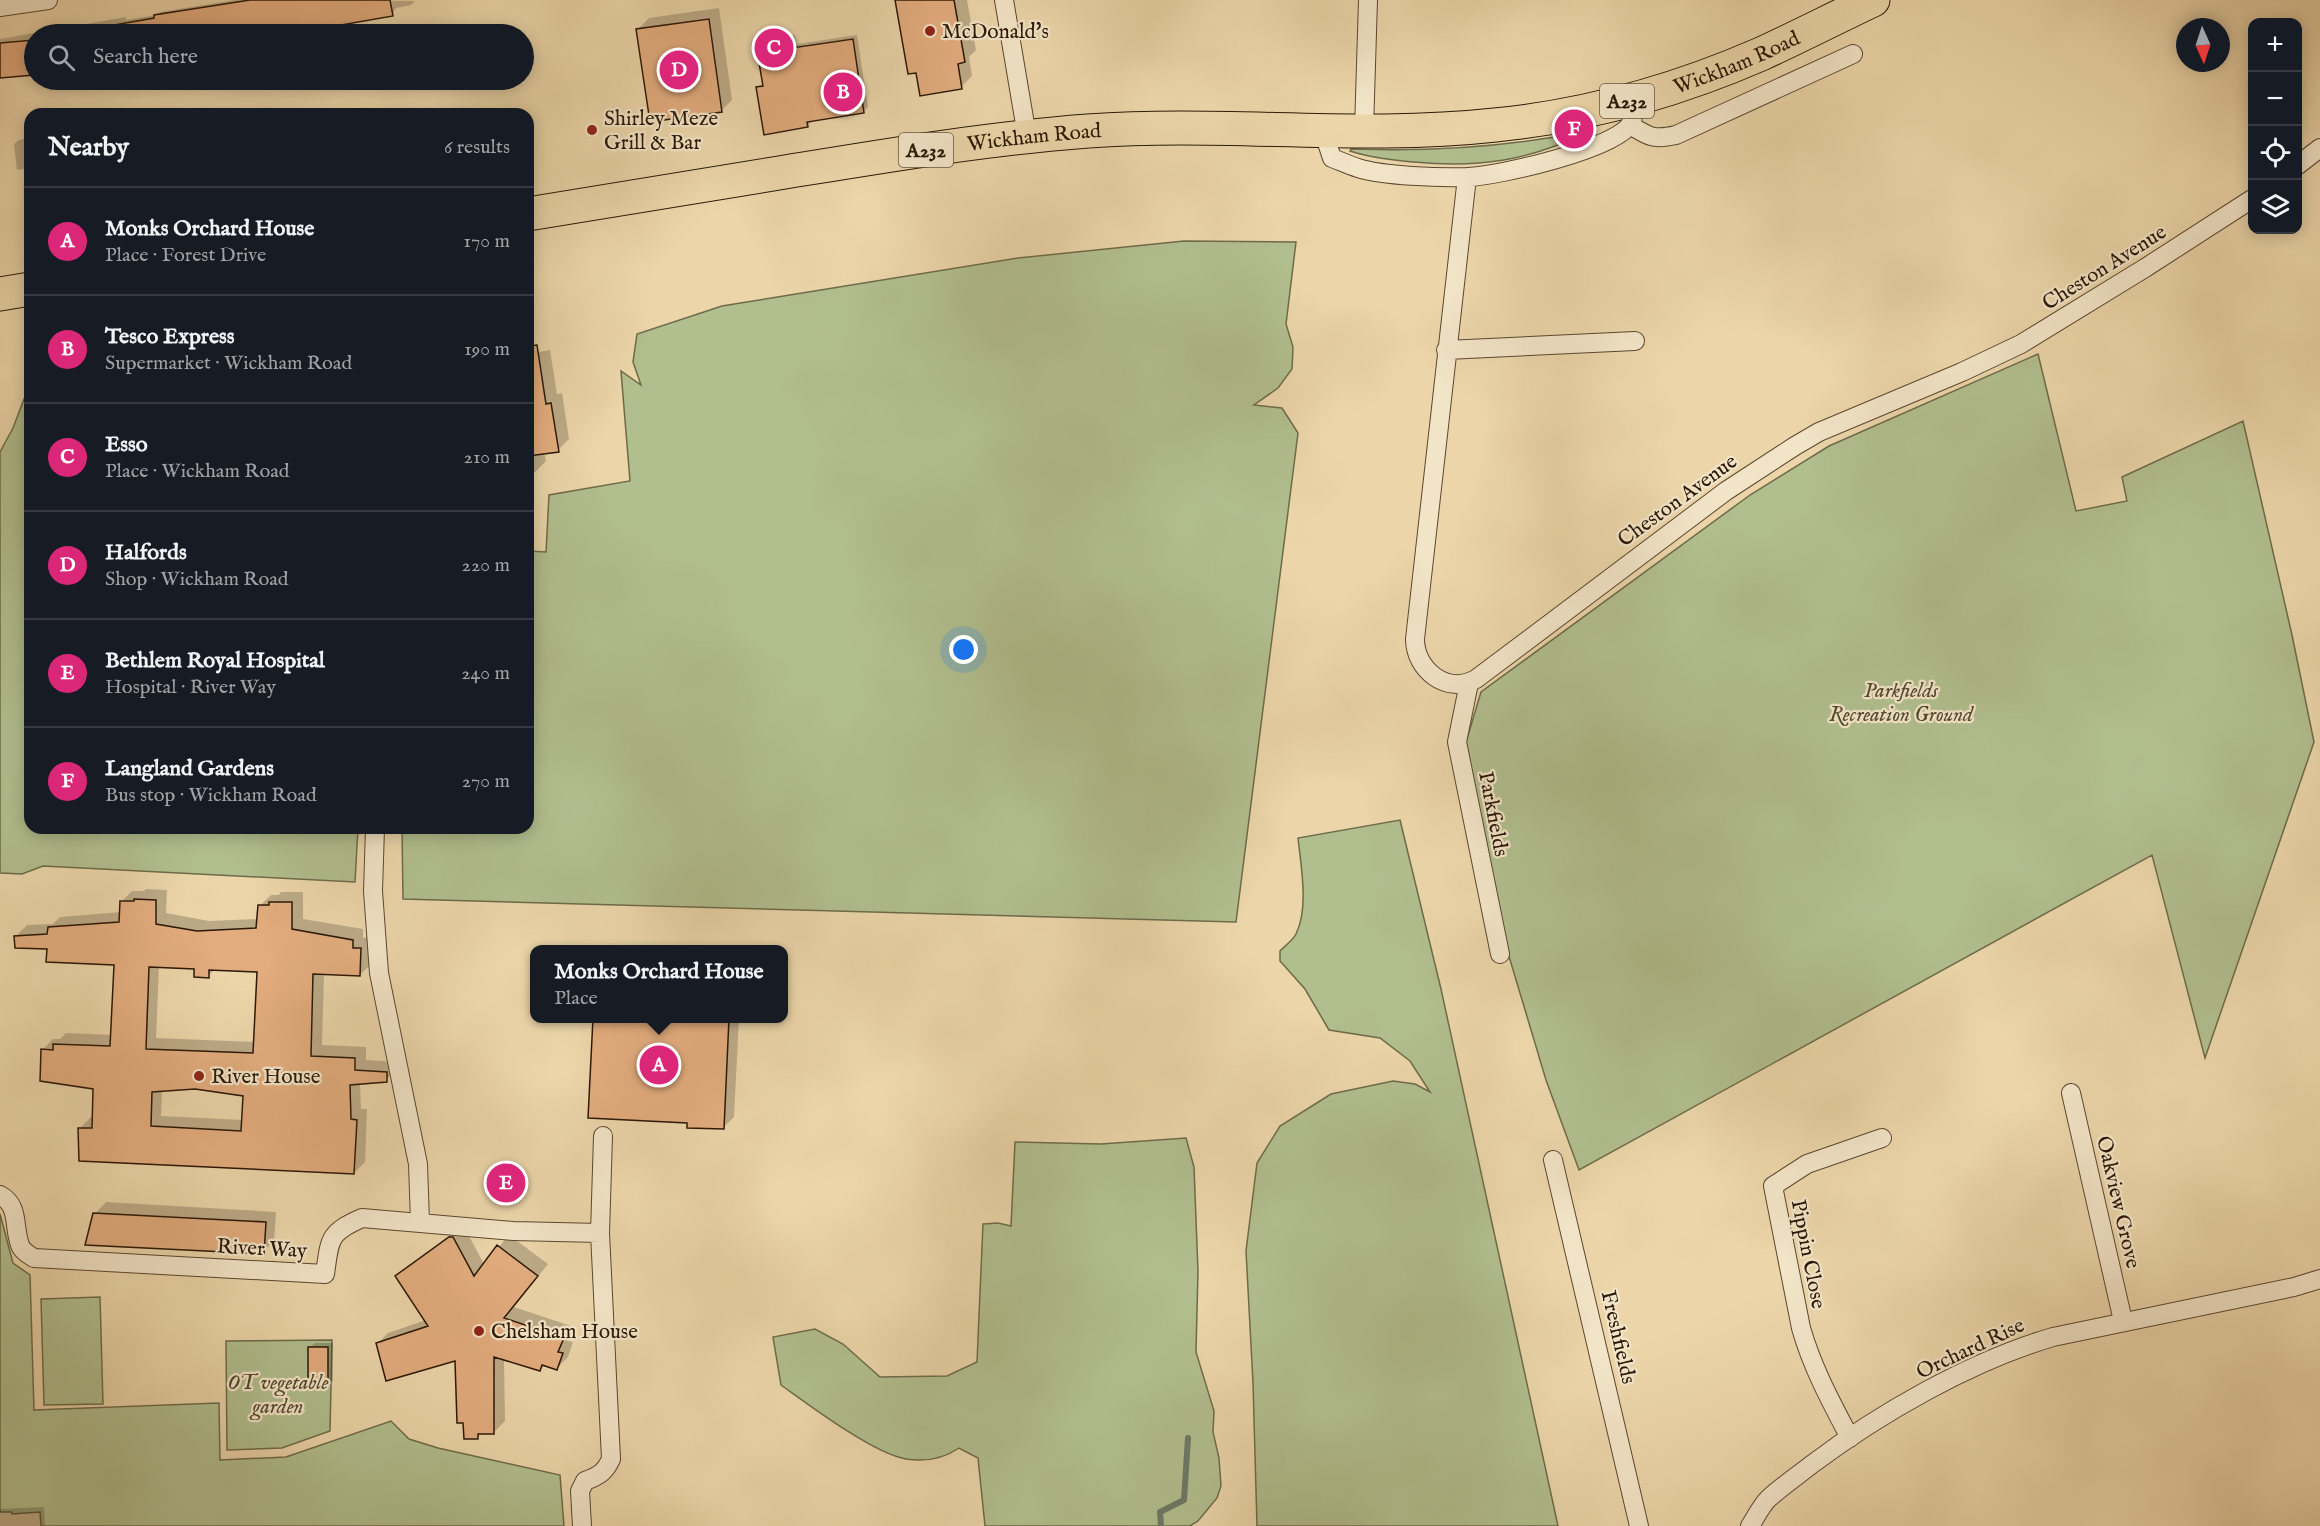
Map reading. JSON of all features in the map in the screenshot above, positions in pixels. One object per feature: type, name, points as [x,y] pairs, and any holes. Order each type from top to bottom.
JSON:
[{"type":"highway","name":"Wickham Road","points":[[534,213],[895,154],[1027,136],[1151,128],[1364,130],[1494,126],[1559,117],[1630,113],[1704,76],[1758,55],[1873,0]]},
{"type":"highway","points":[[0,294],[24,290]]},
{"type":"street","points":[[0,7],[48,0]]},
{"type":"street","points":[[1004,0],[1027,136]]},
{"type":"street","points":[[1364,130],[1368,0]]},
{"type":"street","name":"Wickham Road","points":[[1630,113],[1648,136],[1660,138],[1676,135],[1853,54]]},
{"type":"street","name":"Wickham Road","points":[[1329,130],[1328,146],[1332,158],[1359,168],[1400,174],[1467,177],[1518,170],[1591,147],[1623,131],[1630,113]]},
{"type":"street","points":[[2302,162],[2320,148]]},
{"type":"street","points":[[1467,177],[1446,350],[1415,647],[1417,656],[1432,676],[1450,684],[1469,683]]},
{"type":"street","name":"Cheston Avenue","points":[[1469,683],[1726,491],[1795,446],[1819,432],[1962,372],[2021,344],[2248,202]]},
{"type":"street","points":[[1446,350],[1635,341]]},
{"type":"street","name":"Parkfields","points":[[1469,683],[1457,741],[1500,954]]},
{"type":"street","points":[[375,834],[373,891],[379,973],[418,1164],[420,1222]]},
{"type":"street","name":"Oakview Grove","points":[[2071,1093],[2123,1321]]},
{"type":"street","points":[[582,1526],[580,1491],[585,1481],[606,1470],[611,1459],[600,1233],[603,1136]]},
{"type":"street","name":"Pippin Close","points":[[1850,1438],[1818,1377],[1806,1347],[1773,1186],[1807,1164],[1882,1138]]},
{"type":"street","name":"Freshfields","points":[[1553,1160],[1639,1526]]},
{"type":"street","name":"River Way","points":[[0,1195],[9,1200],[13,1208],[21,1248],[34,1258],[325,1274],[329,1241],[343,1227],[362,1218],[513,1231],[600,1233]]},
{"type":"street","name":"Orchard Rise","points":[[1750,1526],[1767,1500],[1850,1438],[1965,1372],[2022,1346],[2054,1336],[2294,1287],[2320,1279]]},
{"type":"green space","points":[[1586,133],[1543,150],[1481,163],[1414,162],[1374,157],[1350,151],[1351,149],[1410,150],[1468,147]]},
{"type":"green space","points":[[1184,241],[1296,242],[1286,324],[1293,347],[1292,369],[1278,388],[1254,405],[1282,408],[1298,433],[1236,922],[403,899],[402,834],[534,834],[534,551],[546,552],[549,495],[630,481],[621,371],[641,385],[633,362],[637,334],[722,306],[1018,258]]},
{"type":"green space","name":"Parkfields Recreation Ground","points":[[2038,354],[2076,511],[2127,501],[2122,477],[2243,421],[2314,742],[2205,1058],[2152,855],[1579,1170],[1546,1080],[1508,953],[1466,742],[1481,692],[1750,495],[1829,446]]},
{"type":"green space","points":[[24,399],[24,834],[358,834],[355,882],[43,866],[22,874],[0,873],[0,452],[13,428]]},
{"type":"green space","points":[[1400,820],[1441,989],[1558,1526],[1257,1526],[1246,1251],[1257,1163],[1280,1126],[1331,1094],[1393,1081],[1415,1084],[1430,1092],[1410,1061],[1380,1038],[1329,1030],[1305,989],[1280,961],[1280,951],[1296,934],[1302,912],[1303,887],[1298,838]]},
{"type":"green space","points":[[1186,1138],[1194,1167],[1198,1271],[1196,1352],[1214,1411],[1213,1432],[1219,1458],[1221,1486],[1217,1498],[1198,1521],[1190,1526],[985,1526],[978,1458],[959,1448],[947,1455],[927,1460],[906,1459],[893,1455],[842,1428],[781,1385],[773,1337],[815,1329],[843,1344],[880,1377],[947,1376],[977,1362],[983,1224],[998,1223],[1011,1226],[1015,1142],[1101,1144]]},
{"type":"green space","points":[[0,1214],[13,1263],[30,1275],[34,1410],[219,1403],[220,1460],[286,1457],[391,1421],[409,1439],[438,1448],[560,1475],[564,1526],[41,1526],[40,1512],[12,1514],[12,1512],[0,1512]]},
{"type":"green space","points":[[100,1297],[103,1404],[44,1405],[41,1299]]},
{"type":"green space","name":"OT vegetable garden","points":[[332,1340],[330,1431],[282,1448],[227,1450],[226,1341]]},
{"type":"building","points":[[250,0],[390,0],[393,16],[347,24],[120,24],[154,18],[154,15]]},
{"type":"building","name":"McDonald's","points":[[895,0],[954,0],[965,62],[958,64],[962,89],[920,96],[916,73],[908,74]]},
{"type":"building","points":[[709,19],[722,112],[650,122],[636,29]]},
{"type":"building","points":[[791,39],[792,48],[853,39],[864,113],[807,122],[808,127],[764,135],[756,87],[763,86],[756,45]]},
{"type":"building","points":[[24,41],[24,76],[0,78],[0,43]]},
{"type":"building","points":[[534,345],[537,345],[546,404],[551,403],[559,452],[534,455]]},
{"type":"building","name":"River House","points":[[134,899],[156,900],[156,924],[197,931],[256,928],[258,905],[269,905],[269,902],[292,902],[292,929],[353,940],[353,948],[361,948],[360,976],[313,974],[311,1056],[355,1058],[355,1070],[387,1072],[387,1082],[350,1085],[351,1119],[357,1120],[354,1174],[79,1161],[78,1128],[92,1128],[93,1089],[40,1081],[41,1049],[53,1050],[53,1044],[110,1046],[114,965],[46,962],[47,949],[15,948],[14,936],[47,934],[48,927],[119,922],[120,901],[134,901]],"holes":[[[149,967],[194,969],[194,977],[209,978],[209,970],[257,972],[253,1053],[146,1049]],[[195,1089],[243,1096],[241,1131],[151,1126],[152,1092]]]},
{"type":"building","points":[[593,1023],[729,1023],[724,1129],[687,1128],[687,1123],[588,1118]]},
{"type":"building","points":[[93,1213],[266,1222],[264,1254],[85,1245]]},
{"type":"building","name":"Chelsham House","points":[[449,1237],[453,1237],[474,1276],[497,1245],[538,1276],[504,1318],[564,1338],[558,1352],[563,1353],[557,1370],[542,1365],[540,1371],[494,1357],[494,1434],[478,1434],[478,1439],[464,1439],[463,1423],[457,1423],[455,1361],[386,1381],[376,1343],[428,1326],[395,1276]]},
{"type":"building","points":[[308,1347],[328,1347],[328,1388],[308,1388]]},
{"type":"waterway","points":[[1161,1526],[1160,1512],[1184,1500],[1188,1438]]},
{"type":"place","name":"McDonald's","points":[[930,31]]},
{"type":"place","name":"Esso","points":[[774,48]]},
{"type":"place","name":"Halfords","points":[[679,70]]},
{"type":"place","name":"Tesco Express","points":[[843,92]]},
{"type":"place","name":"Langland Gardens","points":[[1574,129]]},
{"type":"place","name":"Shirley Meze Grill & Bar","points":[[592,130]]},
{"type":"place","name":"Monks Orchard House","points":[[659,1065]]},
{"type":"place","name":"River House","points":[[199,1076]]},
{"type":"place","name":"Bethlem Royal Hospital","points":[[506,1183]]},
{"type":"place","name":"Chelsham House","points":[[479,1331]]}]
